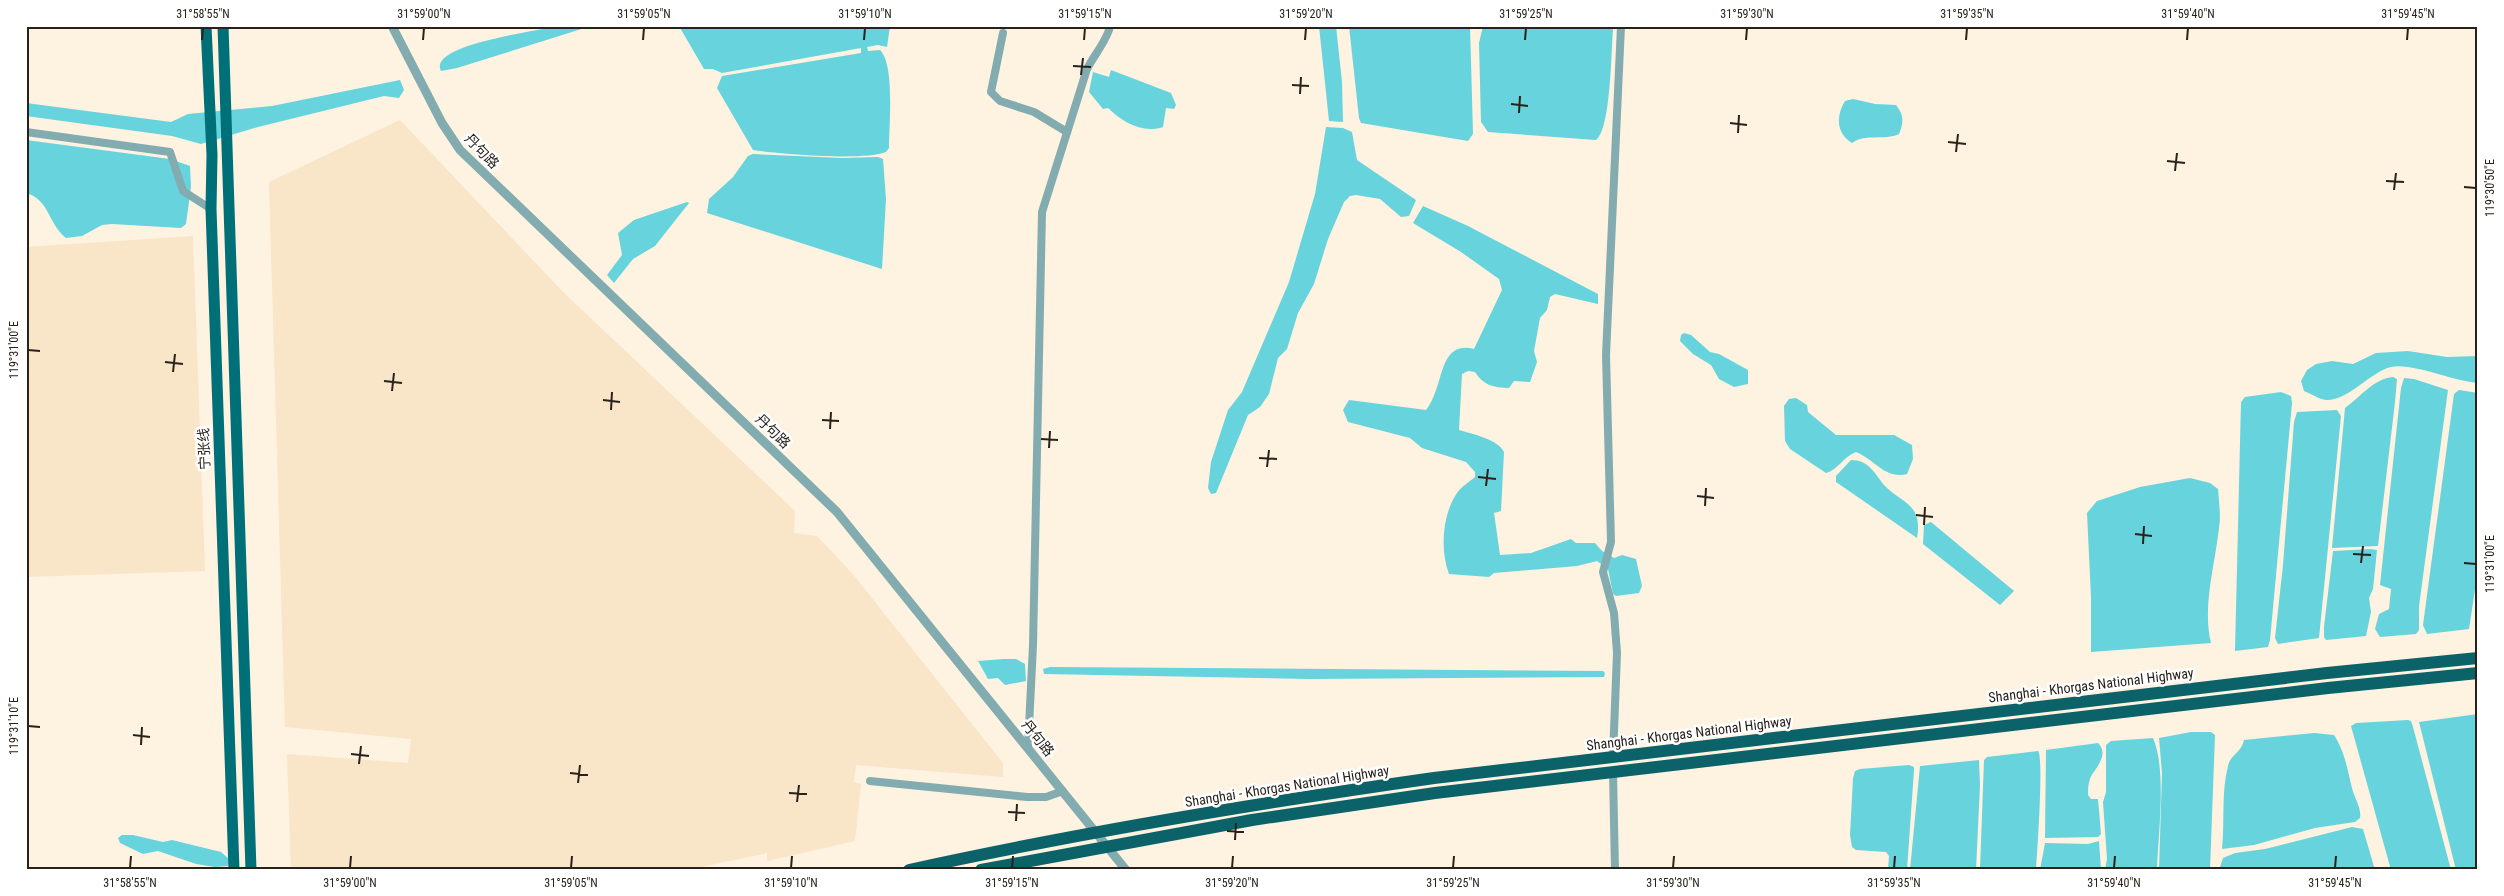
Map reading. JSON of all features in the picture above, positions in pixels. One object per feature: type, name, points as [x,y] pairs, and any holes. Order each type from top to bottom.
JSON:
[{"type":"highway","name":"Shanghai - Khorgas National Highway","points":[[909,870],[1015,846],[1341,791],[1613,756],[2317,674],[2478,658]]},
{"type":"highway","name":"Shanghai - Khorgas National Highway","points":[[981,870],[1252,820],[1426,794],[2318,689],[2478,673]]},
{"type":"highway","points":[[1613,756],[1613,772]]},
{"type":"main road","name":"宁张线","points":[[206,26],[212,155],[210,210],[234,870]]},
{"type":"main road","points":[[223,26],[251,870]]},
{"type":"street","name":"丹句路","points":[[392,26],[442,124],[460,150],[838,512],[1126,870]]},
{"type":"street","points":[[1028,747],[1033,645],[1042,212],[1087,69],[1097,48],[1108,36],[1110,26]]},
{"type":"street","points":[[1613,756],[1617,653],[1614,613],[1603,572],[1611,542],[1606,355],[1621,26]]},
{"type":"street","points":[[1003,33],[991,92],[1000,101],[1034,112],[1067,132]]},
{"type":"street","points":[[26,132],[170,152],[183,192],[210,210]]},
{"type":"street","points":[[1613,772],[1615,870]]},
{"type":"street","points":[[870,781],[1027,797],[1046,797],[1063,791]]},
{"type":"shaded area","points":[[400,120],[563,292],[795,511],[794,533],[817,536],[852,573],[1003,763],[1003,777],[856,765],[854,782],[861,784],[855,841],[767,861],[767,853],[687,870],[291,870],[287,754],[408,763],[411,739],[285,727],[269,182]]},
{"type":"shaded area","points":[[193,236],[205,571],[26,577],[26,247]]},
{"type":"water","points":[[557,26],[591,26],[457,68],[441,71],[441,62],[451,53],[467,46],[509,35]]},
{"type":"water","points":[[679,26],[890,26],[887,47],[878,45],[867,47],[868,51],[880,50],[888,68],[890,96],[889,148],[886,152],[860,156],[801,155],[753,150],[717,88],[722,76],[861,53],[861,48],[722,73],[713,69],[704,69]]},
{"type":"water","points":[[1319,26],[1336,26],[1342,82],[1343,122],[1329,121]]},
{"type":"water","points":[[1349,26],[1470,26],[1473,134],[1468,141],[1361,123]]},
{"type":"water","points":[[1483,26],[1611,26],[1613,30],[1611,72],[1607,106],[1605,121],[1601,133],[1596,140],[1488,132],[1481,122],[1479,43]]},
{"type":"water","points":[[1111,70],[1171,93],[1176,105],[1174,109],[1166,108],[1163,127],[1155,129],[1140,128],[1126,122],[1108,108],[1103,109],[1089,92],[1093,72],[1109,77]]},
{"type":"water","points":[[400,80],[404,90],[399,98],[384,96],[258,127],[201,144],[172,136],[26,116],[26,103],[171,122],[188,114],[272,106]]},
{"type":"water","points":[[1853,99],[1875,104],[1896,105],[1901,112],[1902,119],[1899,134],[1887,137],[1863,138],[1852,143],[1840,129],[1839,118],[1845,101]]},
{"type":"water","points":[[1326,127],[1343,128],[1352,132],[1357,160],[1416,200],[1409,216],[1401,217],[1380,199],[1356,195],[1350,196],[1344,202],[1328,239],[1314,284],[1298,313],[1287,349],[1278,358],[1269,394],[1260,407],[1248,415],[1216,493],[1211,494],[1208,488],[1211,462],[1228,410],[1242,392],[1289,282],[1315,194]]},
{"type":"water","points":[[26,140],[170,159],[190,166],[191,187],[186,224],[181,228],[102,225],[82,236],[66,238],[40,201],[26,193]]},
{"type":"water","points":[[753,154],[842,158],[878,157],[883,159],[886,199],[882,269],[707,213],[709,199],[733,177],[748,156]]},
{"type":"water","points":[[687,202],[689,203],[655,246],[633,259],[614,283],[607,275],[622,255],[618,233],[634,220]]},
{"type":"water","points":[[1423,206],[1468,226],[1598,294],[1598,304],[1555,294],[1550,297],[1547,310],[1540,318],[1534,351],[1537,362],[1530,382],[1514,381],[1509,388],[1498,387],[1485,383],[1475,372],[1468,371],[1462,374],[1459,430],[1491,440],[1501,447],[1504,452],[1501,511],[1494,513],[1500,555],[1531,553],[1571,539],[1576,543],[1595,543],[1602,551],[1614,558],[1622,555],[1636,559],[1642,586],[1639,593],[1616,596],[1613,594],[1608,569],[1597,561],[1577,566],[1494,573],[1489,577],[1449,574],[1444,554],[1444,533],[1448,512],[1457,493],[1475,477],[1475,472],[1466,462],[1422,448],[1410,438],[1348,422],[1343,410],[1349,400],[1426,410],[1432,400],[1448,358],[1462,348],[1474,349],[1502,290],[1499,279],[1461,252],[1413,223]]},
{"type":"water","points":[[1684,333],[1691,335],[1710,352],[1719,354],[1748,370],[1748,384],[1734,387],[1719,379],[1711,365],[1693,354],[1680,341],[1681,335]]},
{"type":"water","points":[[2408,351],[2447,357],[2478,356],[2478,383],[2421,369],[2399,366],[2391,367],[2375,374],[2345,395],[2337,398],[2323,399],[2304,391],[2301,381],[2307,370],[2316,364],[2332,361],[2353,364],[2376,353]]},
{"type":"water","points":[[2393,377],[2397,379],[2395,402],[2378,546],[2332,548],[2345,408],[2374,384]]},
{"type":"water","points":[[2404,378],[2414,379],[2448,390],[2419,606],[2419,630],[2416,634],[2380,637],[2375,629],[2379,614],[2389,609],[2391,589],[2380,585],[2401,388]]},
{"type":"water","points":[[2459,390],[2478,393],[2478,570],[2469,629],[2427,634],[2423,625],[2454,394]]},
{"type":"water","points":[[2281,392],[2291,396],[2292,403],[2270,640],[2268,647],[2235,651],[2241,402],[2245,397]]},
{"type":"water","points":[[1796,398],[1807,405],[1808,412],[1836,435],[1894,435],[1912,445],[1913,459],[1907,474],[1900,475],[1886,472],[1856,452],[1826,473],[1790,449],[1785,441],[1784,406],[1789,399]]},
{"type":"water","points":[[2337,410],[2341,416],[2319,638],[2278,644],[2275,638],[2283,565],[2294,422],[2297,412]]},
{"type":"water","points":[[1851,460],[1867,465],[1884,485],[1910,506],[1917,518],[1917,538],[1836,482],[1836,476]]},
{"type":"water","points":[[2190,478],[2210,483],[2218,489],[2220,523],[2210,586],[2208,615],[2211,643],[2091,652],[2091,597],[2087,513],[2097,501],[2140,487]]},
{"type":"water","points":[[1931,522],[2014,591],[2000,605],[1923,544],[1924,525]]},
{"type":"water","points":[[2377,550],[2373,589],[2369,598],[2371,612],[2366,636],[2326,640],[2324,637],[2324,627],[2333,551]]},
{"type":"water","points":[[1016,659],[1025,664],[1026,681],[1005,685],[998,678],[988,679],[978,661]]},
{"type":"water","points":[[1050,667],[1603,671],[1605,673],[1604,677],[1309,679],[1044,674],[1043,669]]},
{"type":"water","points":[[2478,714],[2478,870],[2456,870],[2419,722]]},
{"type":"water","points":[[2411,721],[2413,727],[2451,870],[2391,870],[2351,726],[2356,723]]},
{"type":"water","points":[[2191,732],[2211,732],[2215,735],[2210,870],[2159,870],[2162,773],[2159,738]]},
{"type":"water","points":[[2314,733],[2334,735],[2338,741],[2359,807],[2360,818],[2355,822],[2315,828],[2254,845],[2222,849],[2226,776],[2229,762],[2241,748],[2244,740]]},
{"type":"water","points":[[2153,738],[2160,767],[2161,784],[2157,870],[2105,870],[2107,859],[2103,802],[2106,792],[2106,745],[2111,741]]},
{"type":"water","points":[[2098,743],[2103,753],[2100,763],[2091,776],[2088,785],[2088,795],[2091,799],[2098,799],[2101,834],[2098,837],[2045,838],[2046,750]]},
{"type":"water","points":[[2038,751],[2040,757],[2040,787],[2036,870],[1980,870],[1984,760],[1987,757]]},
{"type":"water","points":[[1979,760],[1980,785],[1976,870],[1910,870],[1920,766]]},
{"type":"water","points":[[1909,765],[1914,767],[1914,770],[1907,870],[1888,870],[1889,856],[1886,852],[1856,850],[1852,847],[1850,835],[1853,778],[1855,771],[1860,769]]},
{"type":"water","points":[[2352,827],[2363,829],[2375,870],[2219,870],[2223,858],[2235,853],[2265,849]]},
{"type":"water","points":[[122,835],[133,835],[163,842],[172,840],[221,852],[229,859],[228,866],[215,867],[196,864],[158,851],[143,854],[120,843],[118,838]]},
{"type":"water","points":[[2099,841],[2101,870],[2040,870],[2045,843],[2088,844]]}]
